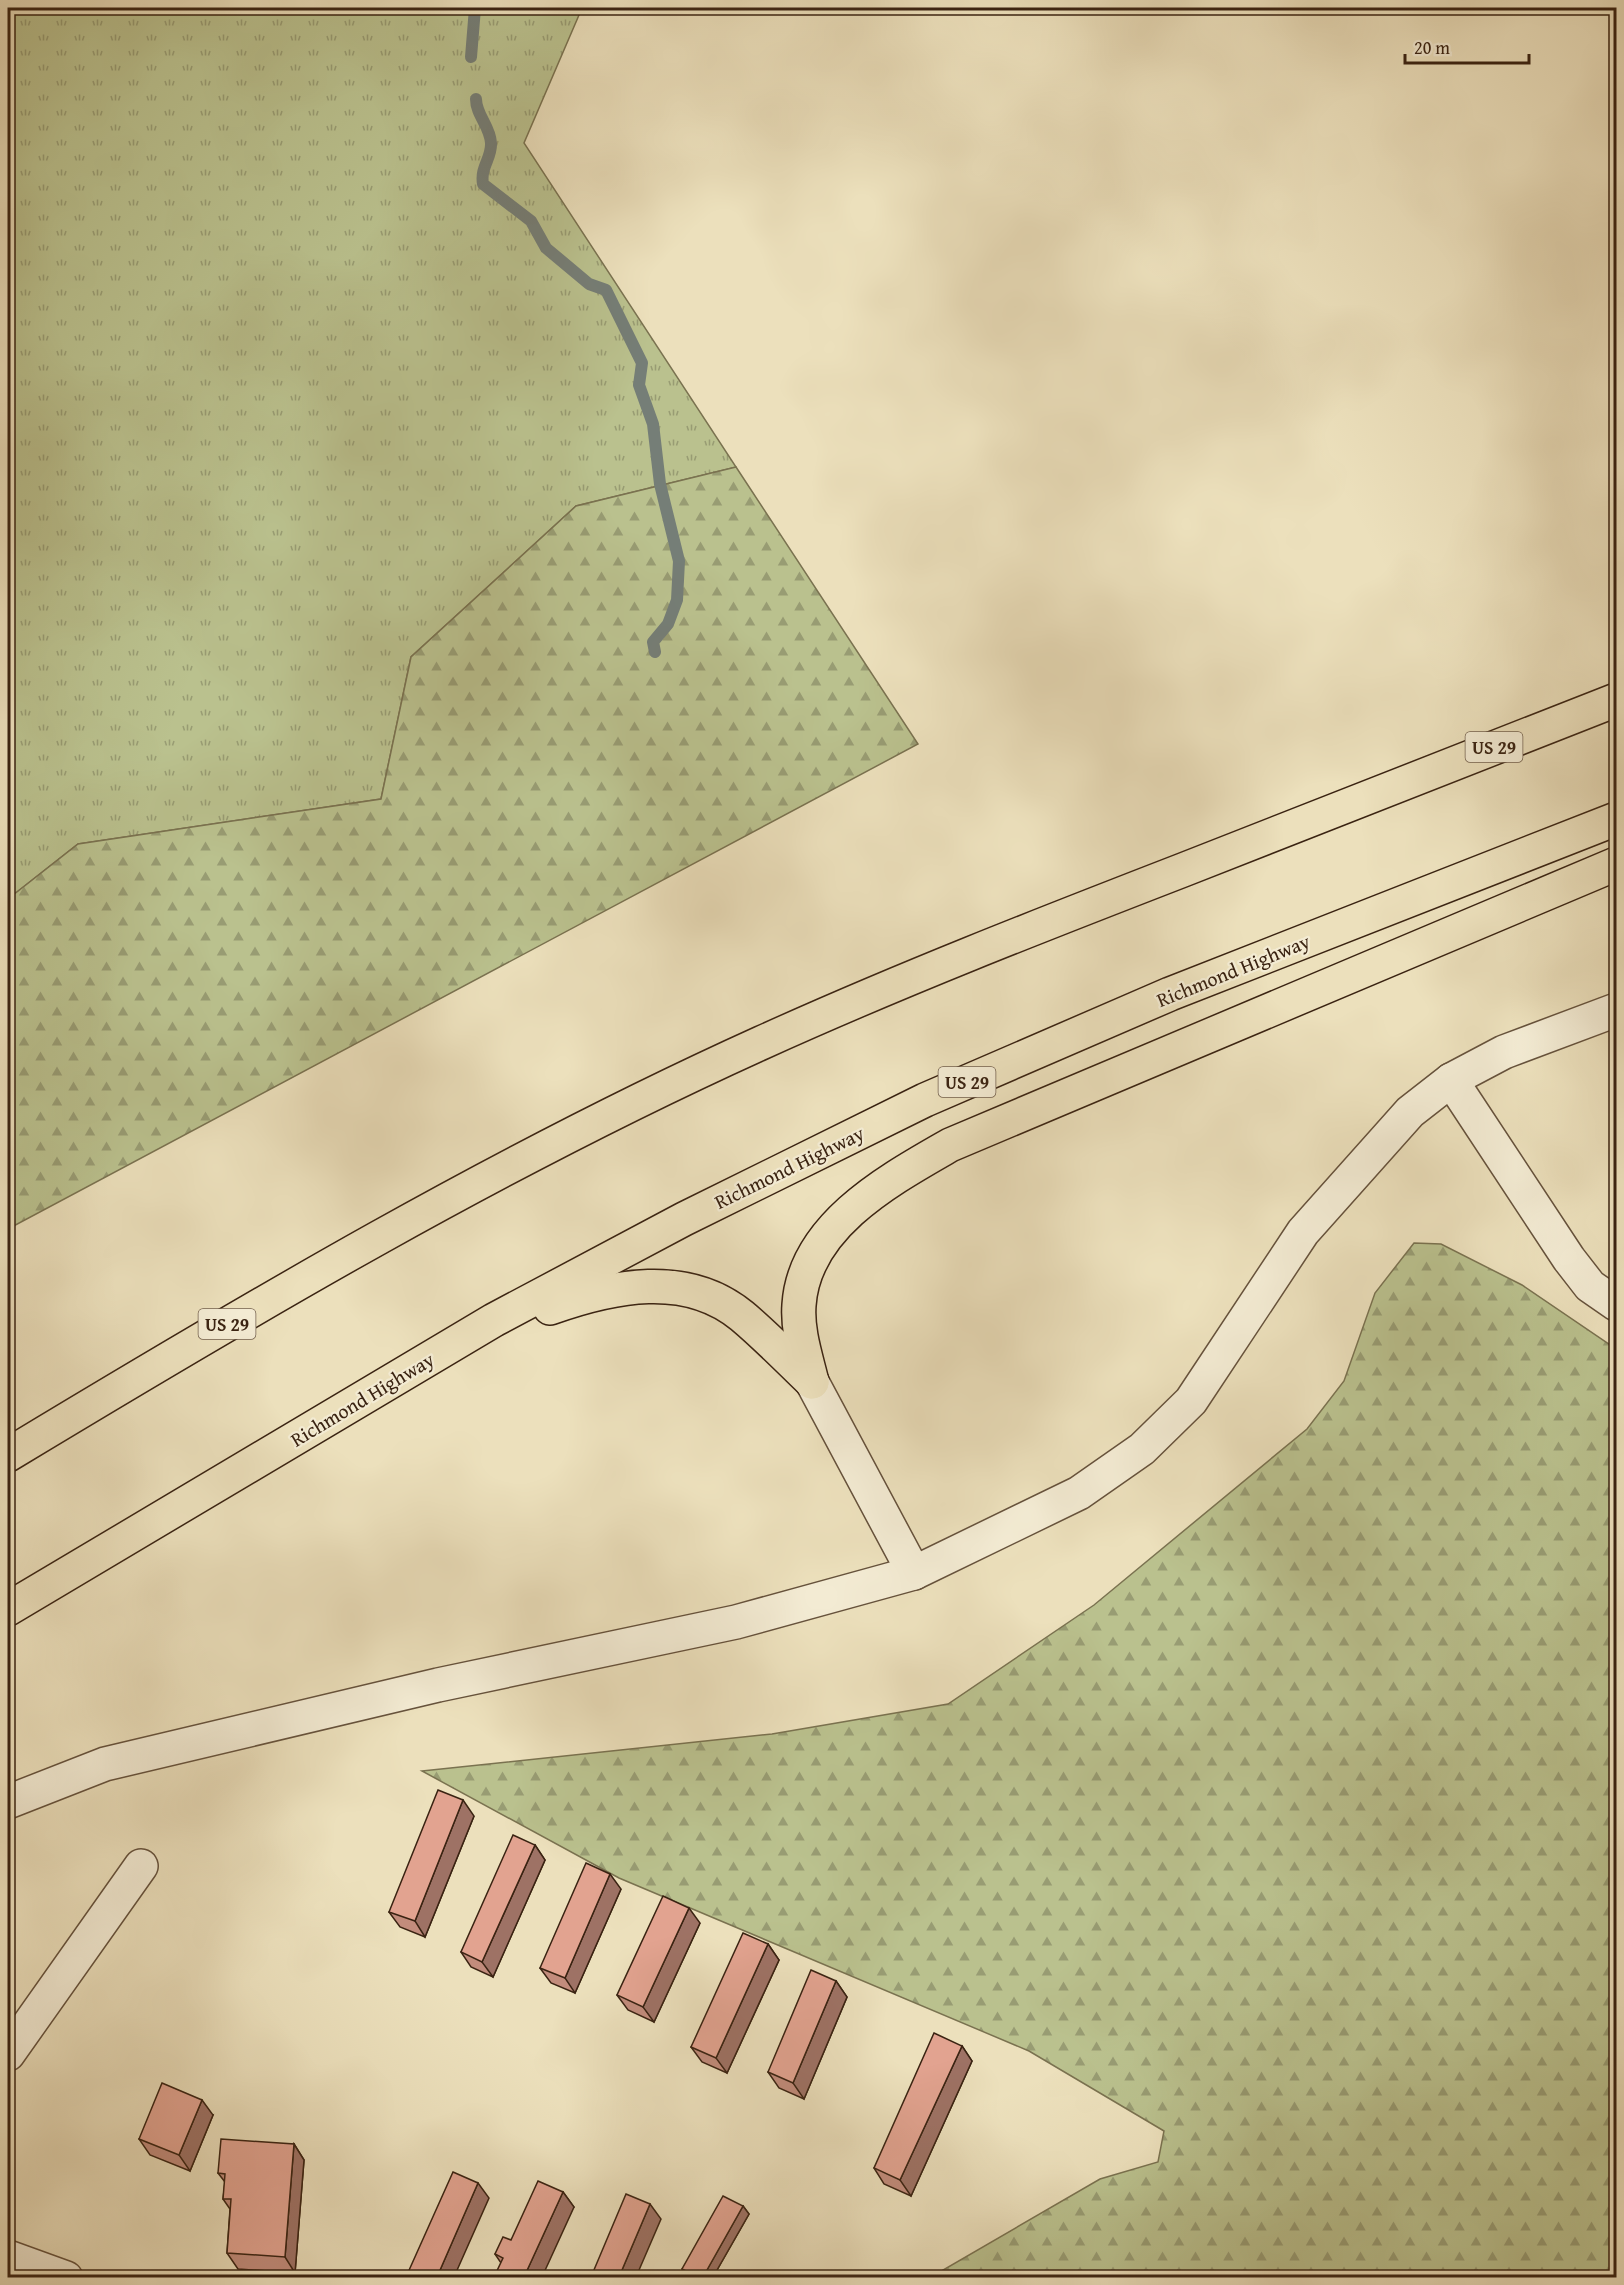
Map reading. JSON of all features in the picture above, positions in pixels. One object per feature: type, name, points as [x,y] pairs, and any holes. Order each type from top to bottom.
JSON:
[{"type":"highway","points":[[1585,712],[1617,688]]},
{"type":"highway","name":"US 29","points":[[8,1455],[201,1338],[449,1198],[587,1126],[760,1043],[961,956],[1617,700]]},
{"type":"highway","name":"Richmond Highway","points":[[8,1609],[494,1320],[684,1219],[925,1100],[1170,994],[1617,819]]},
{"type":"highway","points":[[812,1382],[800,1328],[799,1304],[804,1276],[820,1246],[847,1214],[889,1180],[950,1145],[1617,864]]},
{"type":"highway","points":[[346,1408],[444,1354],[524,1317],[588,1295],[639,1286],[680,1287],[713,1298],[741,1315],[812,1382]]},
{"type":"street","points":[[8,1802],[105,1764],[438,1685],[736,1622],[914,1572],[1079,1493],[1142,1449],[1191,1401],[1303,1232],[1410,1112],[1451,1080],[1504,1052],[1617,1010]]},
{"type":"street","points":[[1451,1080],[1569,1259],[1590,1286],[1617,1304]]},
{"type":"street","points":[[812,1382],[914,1572]]},
{"type":"street","points":[[8,2054],[141,1866]]},
{"type":"street","points":[[8,2258],[66,2277]]},
{"type":"green space","points":[[28,8],[582,8],[524,143],[736,467],[576,506],[411,657],[381,799],[78,844],[8,899],[8,18]]},
{"type":"green space","points":[[736,467],[918,744],[8,1229],[8,899],[78,844],[381,799],[411,657],[576,506]]},
{"type":"green space","points":[[1414,1243],[1441,1244],[1522,1285],[1616,1349],[1616,2277],[931,2277],[1100,2179],[1158,2162],[1164,2131],[1029,2051],[619,1878],[422,1771],[772,1734],[948,1704],[1094,1605],[1307,1429],[1344,1381],[1375,1293]]},
{"type":"building","points":[[438,1790],[463,1800],[415,1921],[389,1912]]},
{"type":"building","points":[[513,1835],[535,1845],[482,1962],[461,1952]]},
{"type":"building","points":[[586,1863],[610,1874],[565,1978],[540,1968]]},
{"type":"building","points":[[663,1896],[689,1908],[643,2007],[617,1995]]},
{"type":"building","points":[[743,1933],[768,1944],[716,2058],[691,2047]]},
{"type":"building","points":[[811,1970],[836,1981],[793,2083],[768,2072]]},
{"type":"building","points":[[934,2033],[962,2046],[900,2180],[874,2168]]},
{"type":"building","points":[[162,2083],[202,2100],[179,2155],[139,2139]]},
{"type":"building","points":[[221,2139],[294,2144],[285,2257],[227,2253],[231,2199],[223,2199],[225,2174],[218,2173]]},
{"type":"building","points":[[453,2172],[478,2183],[437,2277],[406,2277]]},
{"type":"building","points":[[538,2181],[563,2192],[524,2277],[494,2277],[503,2258],[495,2254],[503,2237],[511,2240]]},
{"type":"building","points":[[626,2194],[650,2204],[619,2277],[591,2277]]},
{"type":"building","points":[[723,2196],[743,2206],[703,2277],[698,2277],[682,2269]]},
{"type":"waterway","points":[[471,57],[475,8]]},
{"type":"waterway","points":[[476,99],[491,143],[483,173],[483,184],[531,221],[546,248],[589,284],[606,290],[642,363],[639,385],[653,424],[660,484],[679,561],[677,600],[668,624],[653,642],[655,652]]}]
